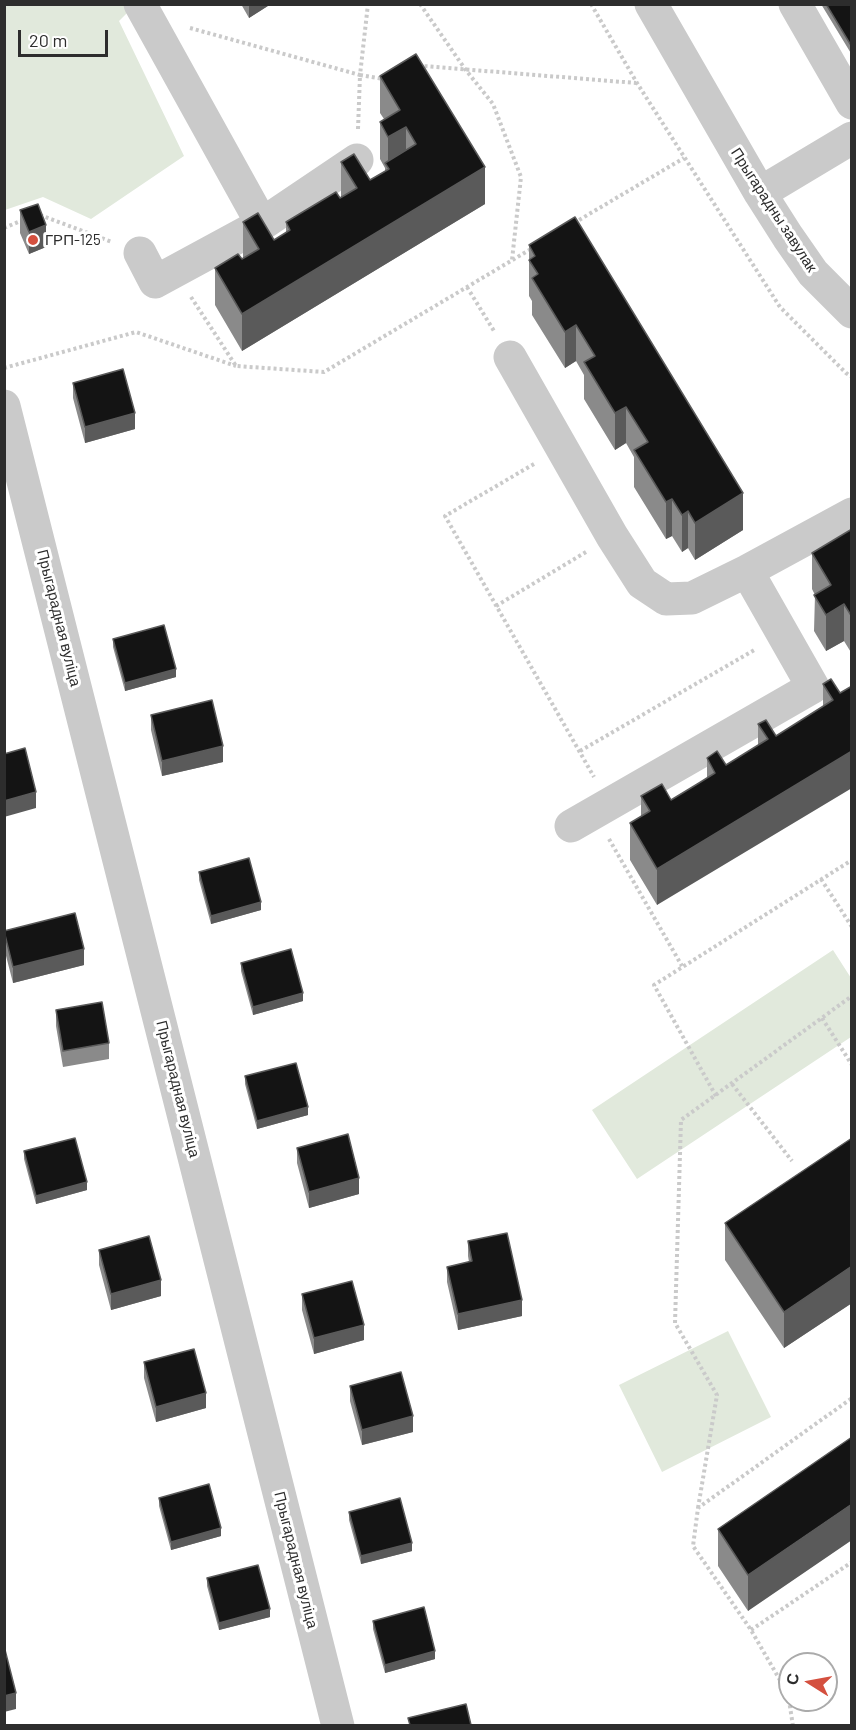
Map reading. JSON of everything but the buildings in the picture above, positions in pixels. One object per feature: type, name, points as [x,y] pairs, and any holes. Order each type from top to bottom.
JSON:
[{"type":"street","name":"Прыгарадны завулак","points":[[651,4],[760,193],[813,273],[852,312]]},
{"type":"street","points":[[795,4],[852,103]]},
{"type":"street","points":[[143,10],[262,224]]},
{"type":"street","points":[[760,193],[852,138]]},
{"type":"street","points":[[140,253],[155,282],[262,224],[357,160]]},
{"type":"street","points":[[510,357],[612,536],[642,583],[666,599],[692,598],[852,514]]},
{"type":"street","name":"Прыгарадная вуліца","points":[[4,406],[11,454],[338,1725]]},
{"type":"street","points":[[591,814],[813,687],[747,571]]},
{"type":"path","points":[[357,160],[360,75],[368,4]]},
{"type":"path","points":[[420,4],[465,69],[493,104],[521,177],[512,260]]},
{"type":"path","points":[[591,4],[637,83],[780,307],[852,377]]},
{"type":"path","points":[[143,10],[360,75],[394,81]]},
{"type":"path","points":[[413,71],[423,66],[637,83]]},
{"type":"path","points":[[573,224],[684,158]]},
{"type":"path","points":[[36,213],[140,253]]},
{"type":"path","points":[[4,228],[26,218]]},
{"type":"path","points":[[4,368],[136,332],[236,366],[324,372],[532,248]]},
{"type":"path","points":[[174,272],[236,366]]},
{"type":"path","points":[[467,287],[510,357]]},
{"type":"path","points":[[561,448],[445,516],[580,751],[591,814],[682,966]]},
{"type":"path","points":[[496,606],[612,536]]},
{"type":"path","points":[[580,751],[782,633]]},
{"type":"path","points":[[716,1096],[654,985],[852,860]]},
{"type":"path","points":[[821,879],[852,927]]},
{"type":"path","points":[[793,1725],[788,1694],[751,1630],[693,1546],[717,1395],[675,1323],[681,1120],[852,996]]},
{"type":"path","points":[[822,1017],[852,1065]]},
{"type":"path","points":[[732,1084],[792,1161]]},
{"type":"path","points":[[698,1508],[852,1398]]},
{"type":"path","points":[[751,1630],[852,1562]]},
{"type":"shaded area","points":[[4,5],[133,5],[119,21],[184,156],[91,219],[43,197],[5,210]]},
{"type":"shaded area","points":[[833,950],[851,978],[851,1037],[637,1179],[592,1110]]},
{"type":"shaded area","points":[[728,1331],[771,1417],[662,1472],[619,1385]]},
{"type":"place","name":"ГРП-125","points":[[33,240]]}]
